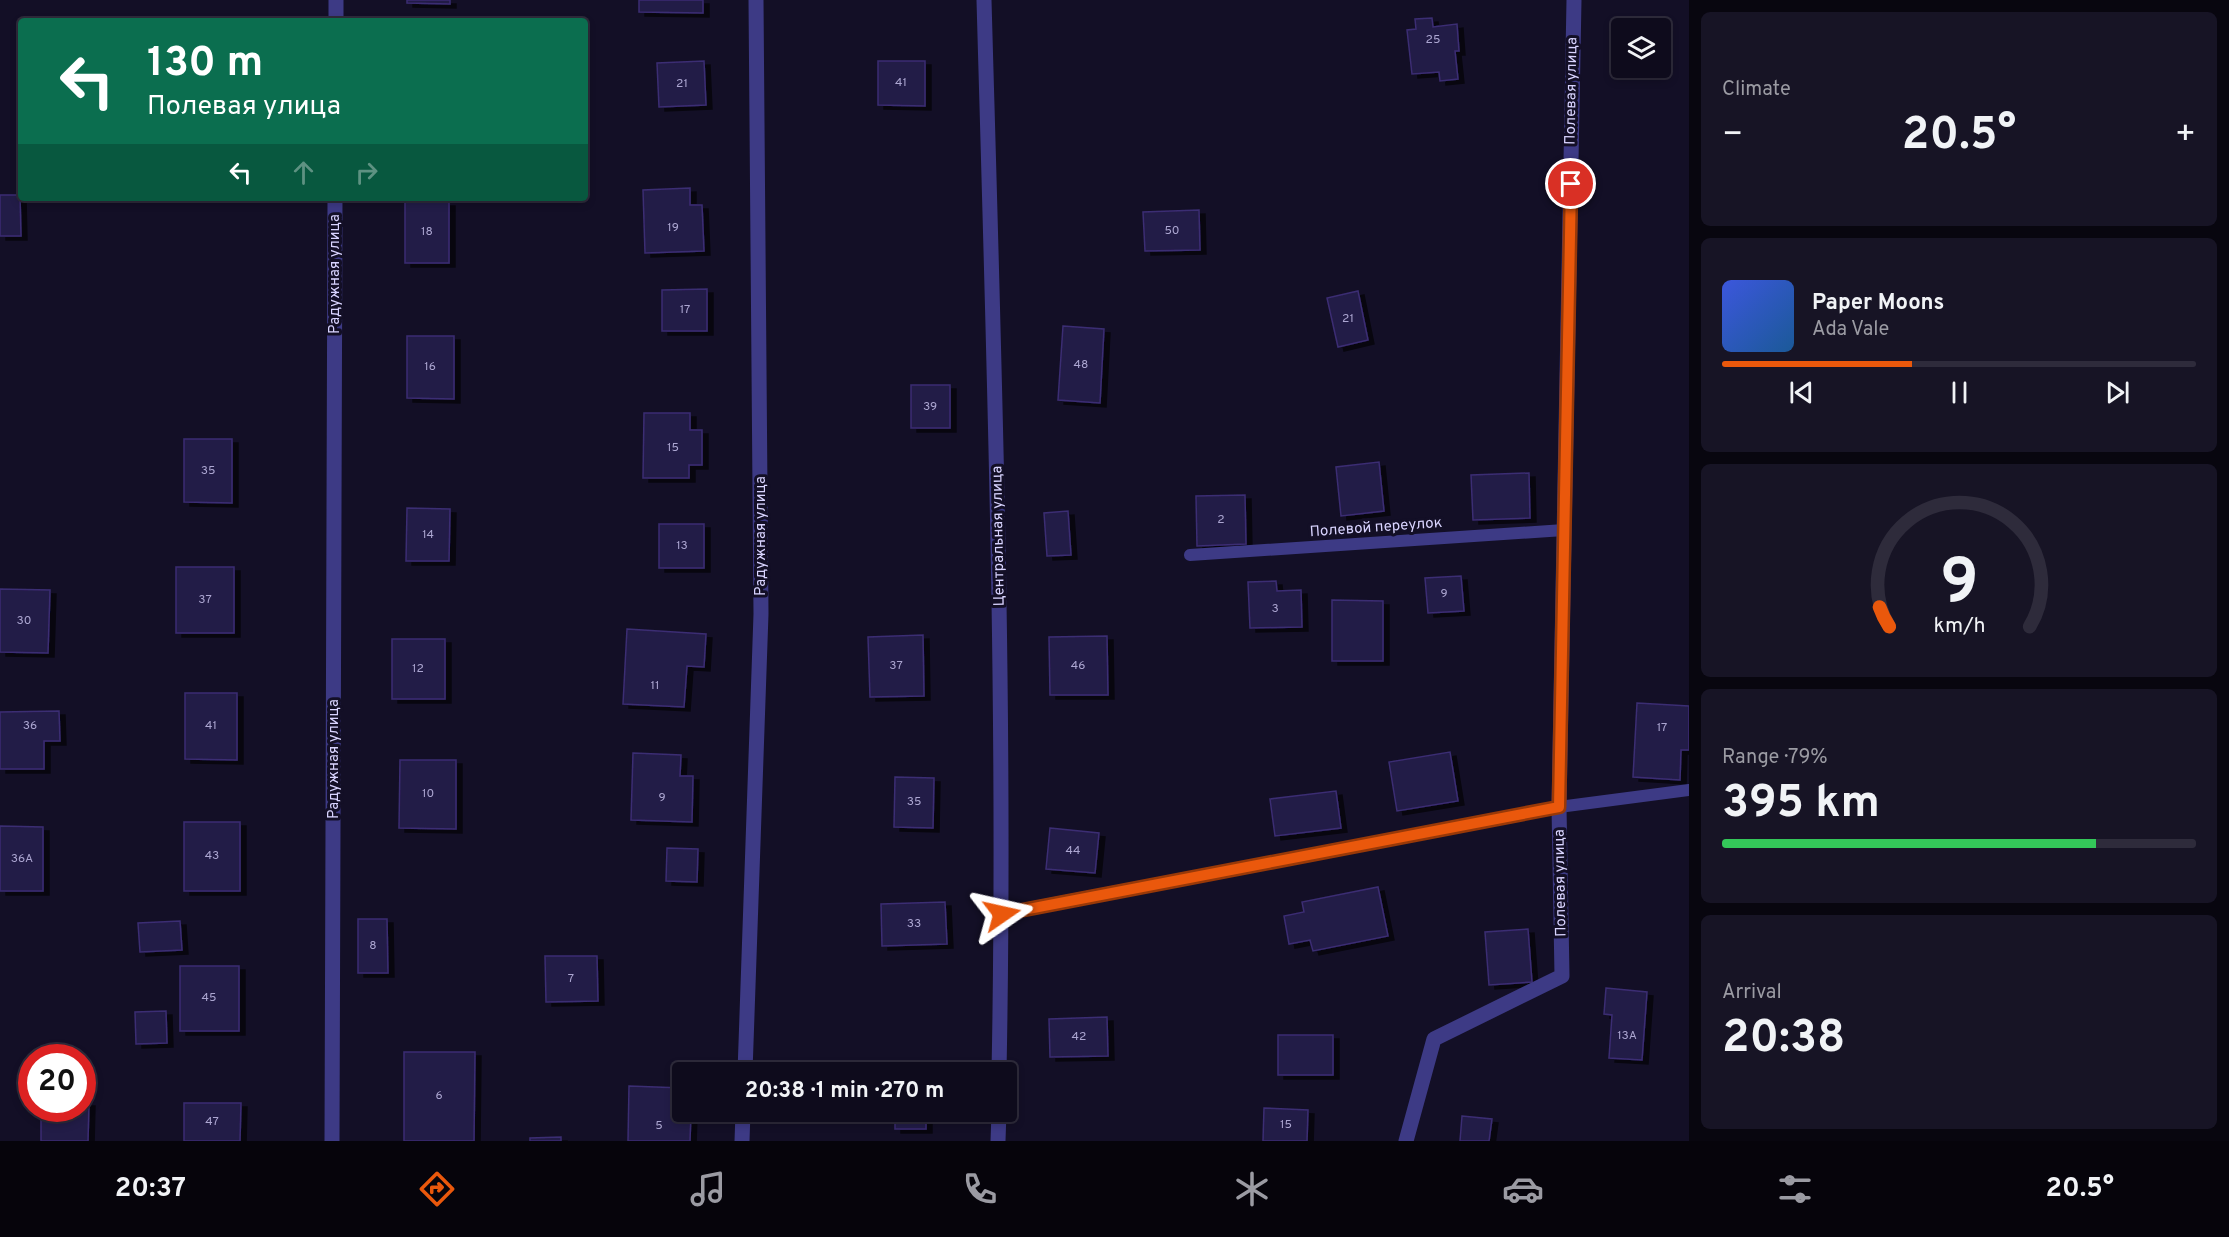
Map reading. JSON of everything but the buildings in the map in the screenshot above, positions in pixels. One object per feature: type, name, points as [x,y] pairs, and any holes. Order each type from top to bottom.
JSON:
[{"type":"street","points":[[336,0],[336,18]]},
{"type":"street","name":"Радужная улица","points":[[745,1062],[761,614],[756,0]]},
{"type":"street","name":"Центральная улица","points":[[984,0],[999,535],[1002,914],[999,1062]]},
{"type":"street","name":"Полевая улица","points":[[1406,1141],[1434,1039],[1562,976],[1559,807],[1574,0]]},
{"type":"street","name":"Радужная улица","points":[[332,1141],[335,201]]},
{"type":"street","points":[[742,1141],[743,1122]]},
{"type":"street","points":[[998,1141],[999,1122]]},
{"type":"lane","name":"Полевой переулок","points":[[1190,555],[1564,530]]},
{"type":"lane","points":[[1002,914],[1559,807],[1689,790]]},
{"type":"route","points":[[1002,914],[1559,807],[1571,184]]}]
